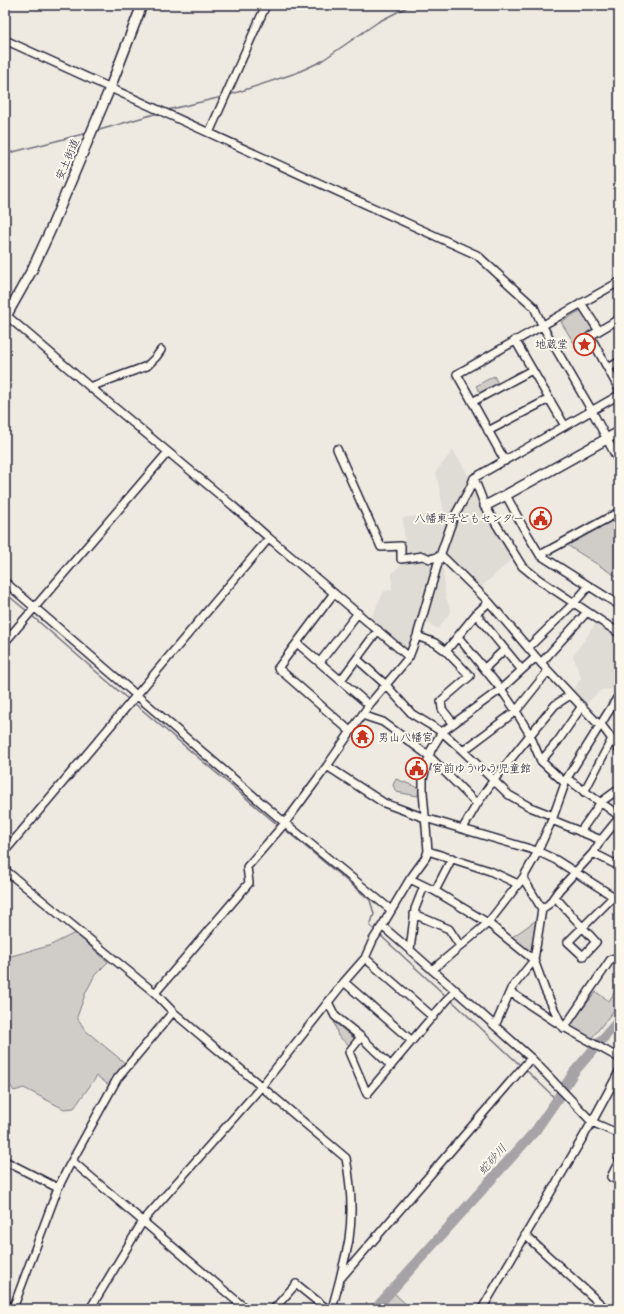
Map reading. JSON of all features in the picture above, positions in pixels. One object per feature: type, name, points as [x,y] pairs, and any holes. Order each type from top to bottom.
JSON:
[{"type":"main road","name":"安土街道","points":[[6,316],[32,270],[47,237],[110,88],[142,5]]},
{"type":"main road","points":[[485,506],[619,432]]},
{"type":"street","points":[[209,133],[266,5]]},
{"type":"street","points":[[5,40],[477,255],[534,307],[542,325],[592,411],[619,462]]},
{"type":"street","points":[[505,460],[457,374],[619,282]]},
{"type":"street","points":[[582,303],[598,331]]},
{"type":"street","points":[[6,316],[233,506],[409,657]]},
{"type":"street","points":[[619,319],[590,336],[619,389]]},
{"type":"street","points":[[515,340],[565,426]]},
{"type":"street","points":[[90,387],[147,366],[161,350]]},
{"type":"street","points":[[608,368],[619,362]]},
{"type":"street","points":[[472,402],[532,370]]},
{"type":"street","points":[[155,993],[249,883],[247,867],[285,823],[348,737],[350,731],[369,705],[409,657],[417,636],[440,556],[453,519],[474,478],[619,395]]},
{"type":"street","points":[[488,431],[549,399]]},
{"type":"street","points":[[337,449],[381,547],[400,546],[401,559],[423,556],[430,559],[440,556],[443,557],[489,602],[548,671],[599,725],[603,727],[619,749]]},
{"type":"street","points":[[5,642],[168,452]]},
{"type":"street","points":[[474,478],[485,506],[522,566],[538,579],[619,633]]},
{"type":"street","points":[[506,495],[540,555],[619,605]]},
{"type":"street","points":[[540,555],[619,512]]},
{"type":"street","points":[[5,852],[269,538]]},
{"type":"street","points":[[5,582],[35,606],[136,696],[285,823],[391,910]]},
{"type":"street","points":[[528,648],[574,603],[589,586]]},
{"type":"street","points":[[334,593],[278,668],[350,731]]},
{"type":"street","points":[[446,651],[476,614],[489,602]]},
{"type":"street","points":[[541,663],[587,612]]},
{"type":"street","points":[[320,662],[358,613]]},
{"type":"street","points":[[476,614],[521,669]]},
{"type":"street","points":[[341,680],[378,630]]},
{"type":"street","points":[[417,636],[435,643],[446,651],[470,676],[441,701],[442,709],[453,723]]},
{"type":"street","points":[[458,637],[485,668],[516,711],[530,735],[541,761],[566,780],[602,802],[619,817],[593,853],[549,904],[542,909]]},
{"type":"street","points":[[297,643],[369,705]]},
{"type":"street","points":[[485,668],[504,650]]},
{"type":"street","points":[[93,1308],[143,1222],[261,1087],[344,982],[365,958],[373,940],[391,910],[410,879],[426,857],[428,851],[423,779],[431,750],[442,732],[501,689],[521,669],[536,657]]},
{"type":"street","points":[[357,658],[386,685],[412,714],[442,732],[509,795],[580,832],[601,840]]},
{"type":"street","points":[[463,751],[516,711],[548,671]]},
{"type":"street","points":[[463,828],[493,781],[555,704],[570,694]]},
{"type":"street","points":[[432,970],[488,923],[523,878],[538,851],[566,780],[619,695]]},
{"type":"street","points":[[541,761],[558,741],[582,706]]},
{"type":"street","points":[[362,715],[383,722],[429,756],[477,804]]},
{"type":"street","points":[[584,792],[612,739]]},
{"type":"street","points":[[327,766],[384,803],[425,818],[538,851],[576,872],[616,898],[582,928],[555,897]]},
{"type":"street","points":[[580,832],[602,802],[619,789]]},
{"type":"street","points":[[428,851],[490,871],[518,884]]},
{"type":"street","points":[[593,853],[619,866]]},
{"type":"street","points":[[435,891],[452,858]]},
{"type":"street","points":[[5,870],[155,993],[173,1012],[346,1158],[350,1181],[351,1207],[349,1239],[332,1309]]},
{"type":"street","points":[[495,1026],[510,992],[534,960],[542,909],[523,878]]},
{"type":"street","points":[[410,879],[435,891],[488,923],[534,960],[545,990],[563,1027]]},
{"type":"street","points":[[410,950],[415,909],[424,886]]},
{"type":"street","points":[[414,914],[449,929],[460,946]]},
{"type":"street","points":[[382,926],[531,1058],[592,1122],[619,1134]]},
{"type":"street","points":[[563,1027],[611,959],[619,957]]},
{"type":"street","points":[[365,958],[433,1017]]},
{"type":"street","points":[[344,982],[412,1041]]},
{"type":"street","points":[[361,1038],[349,1052],[368,1094],[390,1066],[456,990]]},
{"type":"street","points":[[510,992],[563,1027],[619,1058]]},
{"type":"street","points":[[328,1002],[335,1016],[361,1038],[390,1066]]},
{"type":"street","points":[[11,1309],[15,1303],[58,1188],[72,1160],[117,1078],[173,1012]]},
{"type":"street","points":[[340,1278],[531,1058]]},
{"type":"street","points":[[482,1309],[592,1122],[619,1072]]},
{"type":"street","points":[[72,1160],[246,1309]]},
{"type":"street","points":[[5,1161],[58,1188]]},
{"type":"street","points":[[619,1161],[611,1177],[619,1181]]},
{"type":"street","points":[[525,1235],[606,1309]]},
{"type":"street","points":[[274,1309],[296,1284],[327,1309]]},
{"type":"shaded area","points":[[583,309],[596,330],[593,335],[587,339],[589,344],[579,349],[561,322]]},
{"type":"shaded area","points":[[494,376],[500,388],[483,397],[476,386]]},
{"type":"shaded area","points":[[453,450],[473,483],[437,564],[407,653],[371,618],[384,591],[392,590],[392,573],[406,561],[403,518],[444,512],[436,472]]},
{"type":"shaded area","points":[[477,493],[512,559],[479,589],[447,555],[447,547],[454,522],[473,494]]},
{"type":"shaded area","points":[[619,517],[619,578],[567,545]]},
{"type":"shaded area","points":[[443,566],[445,595],[451,611],[438,629],[426,622]]},
{"type":"shaded area","points":[[597,622],[619,638],[619,681],[615,689],[601,690],[586,704],[573,691],[581,678],[573,656]]},
{"type":"shaded area","points":[[396,779],[419,788],[418,796],[396,792],[393,785]]},
{"type":"shaded area","points":[[538,919],[532,955],[511,938]]},
{"type":"shaded area","points":[[75,933],[108,962],[95,975],[86,992],[77,1017],[85,1030],[126,1064],[110,1086],[97,1076],[74,1108],[64,1109],[24,1088],[14,1091],[6,1079],[5,959],[49,946]]},
{"type":"shaded area","points":[[619,985],[619,1004],[591,1039],[568,1027],[596,992],[609,1001]]},
{"type":"shaded area","points":[[334,1022],[356,1040],[350,1046],[338,1036]]},
{"type":"shaded area","points":[[394,1293],[411,1309],[380,1309]]},
{"type":"waterway","points":[[229,95],[296,73],[320,62],[378,22],[411,5]]},
{"type":"waterway","points":[[167,110],[222,97]]},
{"type":"waterway","points":[[96,131],[158,113]]},
{"type":"waterway","points":[[5,159],[9,153],[87,133]]},
{"type":"waterway","points":[[5,593],[28,612]]},
{"type":"waterway","points":[[31,615],[129,700]]},
{"type":"waterway","points":[[134,703],[279,826]]},
{"type":"waterway","points":[[284,829],[370,900],[374,914],[370,926],[376,931]]},
{"type":"waterway","points":[[380,935],[446,996]]},
{"type":"waterway","points":[[451,1000],[519,1064]]},
{"type":"waterway","name":"蛇砂川","points":[[375,1309],[536,1130],[574,1072],[619,1020]]},
{"type":"waterway","points":[[526,1070],[551,1094],[556,1101]]},
{"type":"place","name":"地蔵堂","points":[[584,344]]},
{"type":"place","name":"八幡東子どもセンター","points":[[540,518]]},
{"type":"place","name":"男山八幡宮","points":[[363,737]]},
{"type":"place","name":"宮前ゆうゆう児童館","points":[[416,768]]}]
